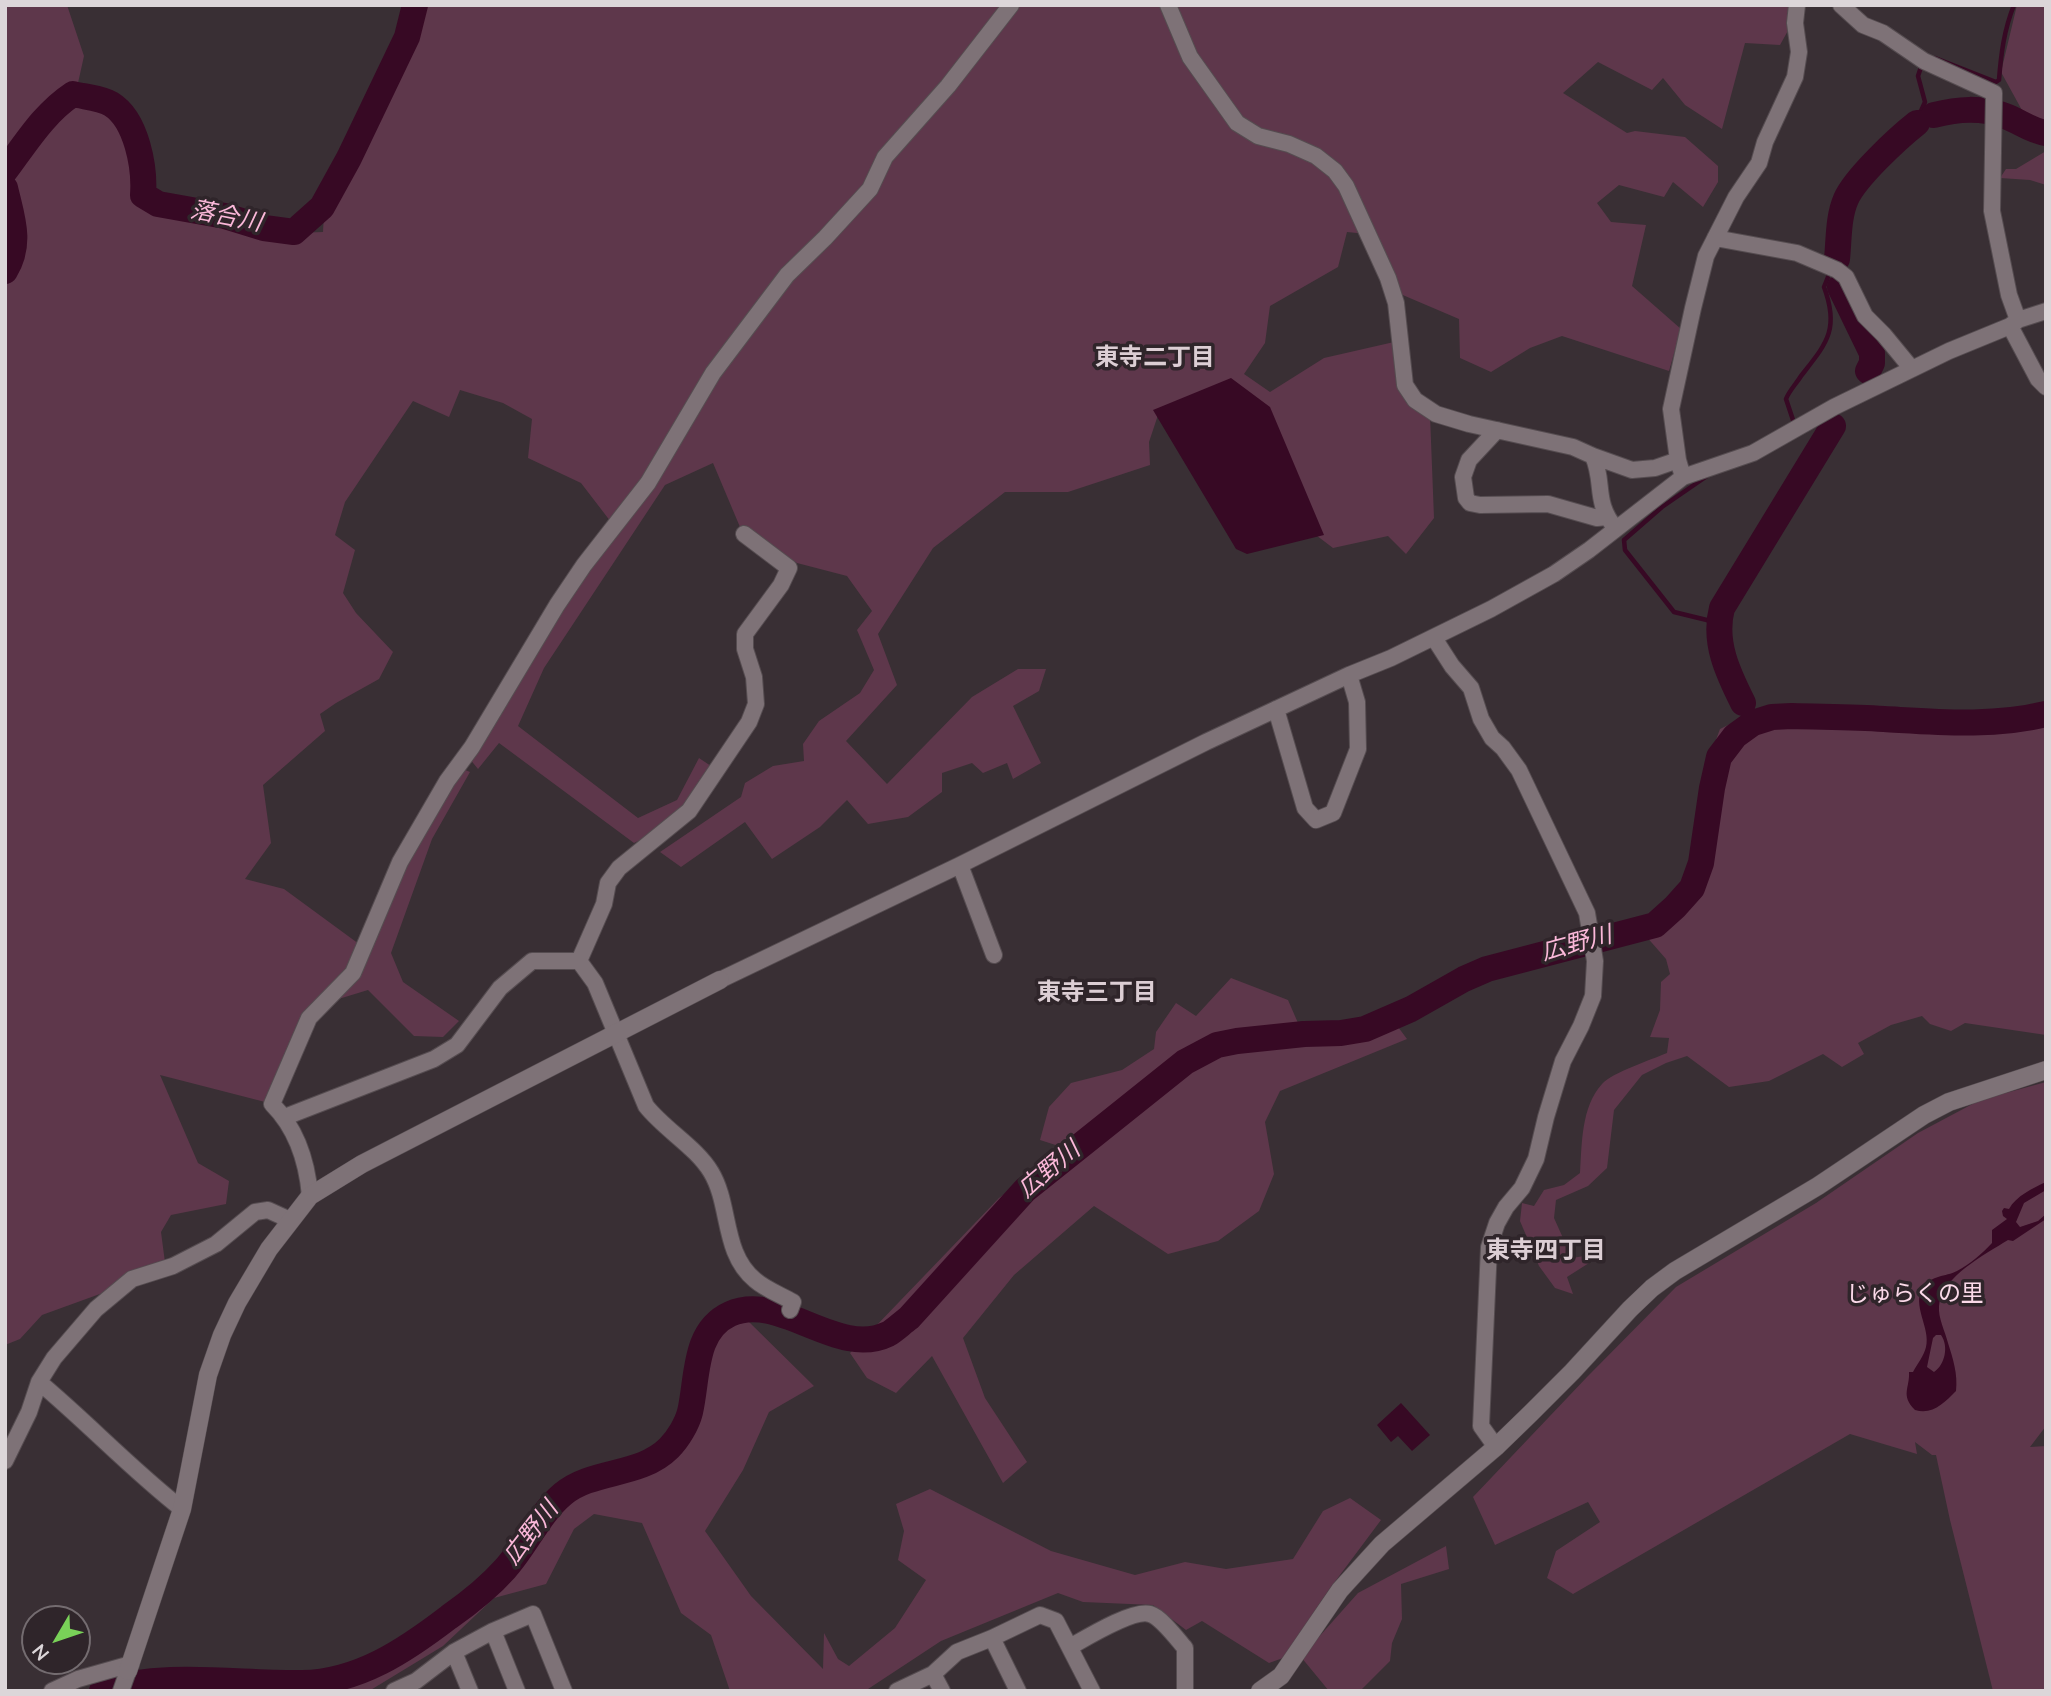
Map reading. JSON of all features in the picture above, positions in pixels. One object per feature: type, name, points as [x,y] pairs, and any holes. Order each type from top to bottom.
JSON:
[{"type":"street","points":[[310,1196],[308,1171],[296,1138],[285,1117],[272,1104],[309,1018],[353,973],[400,862],[447,780],[472,747],[584,565],[648,483],[712,373],[787,275],[870,189],[885,157],[948,86],[1011,5]]},
{"type":"street","points":[[1168,5],[1191,57],[1237,123],[1258,136],[1289,144],[1316,156],[1335,171],[1346,186],[1388,278],[1396,303],[1405,385],[1415,400],[1436,414],[1573,447],[1632,470],[1655,468],[1678,460]]},
{"type":"street","points":[[1683,477],[1671,409],[1706,256],[1736,197],[1759,163],[1765,142],[1795,77],[1799,52],[1795,23],[1797,5]]},
{"type":"street","points":[[1841,5],[1863,25],[1883,33],[1924,61],[1994,93],[1992,211],[2014,323],[2038,379],[2046,387]]},
{"type":"street","points":[[1715,239],[1797,253],[1838,270],[1846,277],[1865,316],[1884,334],[1912,369]]},
{"type":"street","points":[[121,1691],[182,1509],[208,1375],[222,1335],[268,1249],[310,1196],[418,1134],[720,980],[1276,709],[1434,638],[1491,609],[1589,550],[1611,523],[1683,477],[1753,453],[1834,407],[1949,351],[2046,311]]},
{"type":"street","points":[[1497,430],[1469,460],[1463,477],[1466,498],[1470,503],[1548,504],[1611,523]]},
{"type":"street","points":[[1593,456],[1598,467],[1599,496],[1611,523]]},
{"type":"street","points":[[579,961],[604,904],[608,883],[618,868],[689,811],[749,722],[756,704],[754,677],[745,649],[745,634],[782,585],[789,568],[744,534]]},
{"type":"street","points":[[1434,638],[1452,666],[1471,688],[1481,719],[1492,738],[1519,770],[1587,913],[1595,961],[1592,996],[1581,1026],[1563,1061],[1536,1158],[1522,1188],[1497,1223],[1489,1247],[1481,1426],[1496,1447]]},
{"type":"street","points":[[1276,709],[1305,808],[1317,820],[1333,813],[1358,749],[1357,702],[1349,675]]},
{"type":"street","points":[[960,865],[995,955]]},
{"type":"street","points":[[285,1117],[434,1059],[457,1045],[499,988],[532,961],[579,961]]},
{"type":"street","points":[[579,961],[595,983],[646,1106],[657,1121],[709,1168],[719,1185],[729,1237],[741,1263],[755,1280],[793,1302],[790,1310]]},
{"type":"street","points":[[1260,1691],[1281,1676],[1340,1590],[1374,1553],[1439,1493],[1496,1447],[1572,1373],[1652,1288],[1675,1271],[1818,1186],[1924,1115],[1949,1102],[2046,1070]]},
{"type":"street","points":[[5,1461],[40,1382],[54,1358],[96,1309],[132,1279],[173,1266],[216,1244],[255,1212],[268,1210],[290,1220]]},
{"type":"street","points":[[40,1382],[182,1509]]},
{"type":"street","points":[[1070,1647],[1129,1616],[1150,1613],[1159,1619],[1185,1648],[1185,1691]]},
{"type":"street","points":[[394,1691],[418,1686],[454,1652],[533,1614],[564,1691]]},
{"type":"street","points":[[897,1691],[933,1674],[957,1652],[1040,1615],[1056,1621],[1092,1691]]},
{"type":"street","points":[[493,1631],[517,1691]]},
{"type":"street","points":[[992,1638],[1018,1691]]},
{"type":"street","points":[[454,1652],[470,1691]]},
{"type":"street","points":[[52,1691],[79,1678],[129,1667]]},
{"type":"street","points":[[933,1674],[942,1691]]},
{"type":"green space","points":[[5,5],[67,5],[84,56],[78,83],[122,106],[141,142],[142,201],[265,234],[323,232],[326,177],[375,85],[406,5],[1790,5],[1790,27],[1780,45],[1745,43],[1722,129],[1685,105],[1663,78],[1652,90],[1598,62],[1563,93],[1627,133],[1635,131],[1685,137],[1718,166],[1718,182],[1703,207],[1673,182],[1664,197],[1619,185],[1597,203],[1611,222],[1646,225],[1632,286],[1681,329],[1669,371],[1562,336],[1530,348],[1491,372],[1460,358],[1459,319],[1398,293],[1367,234],[1347,232],[1338,267],[1270,306],[1265,343],[1244,374],[1270,392],[1324,358],[1394,342],[1406,402],[1430,415],[1434,518],[1406,554],[1388,536],[1333,548],[1158,415],[1149,442],[1150,465],[1068,492],[1005,492],[933,548],[878,634],[897,685],[846,741],[887,784],[972,697],[1018,669],[1046,669],[1039,691],[1013,706],[1041,763],[1013,779],[1007,763],[983,773],[972,763],[942,773],[942,792],[908,817],[868,824],[847,800],[820,827],[772,859],[745,822],[681,867],[660,852],[741,797],[745,783],[773,766],[804,761],[803,744],[819,721],[860,693],[874,670],[857,630],[872,611],[847,576],[797,563],[740,527],[713,463],[665,485],[544,668],[518,726],[638,818],[677,800],[699,758],[714,768],[693,815],[634,843],[499,743],[478,769],[469,758],[614,526],[581,483],[528,458],[532,419],[503,403],[460,390],[449,417],[413,401],[345,502],[335,535],[355,550],[343,593],[356,613],[393,652],[379,679],[320,714],[325,731],[263,785],[271,843],[245,879],[284,889],[359,944],[413,844],[463,769],[470,772],[432,839],[391,953],[403,982],[459,1021],[443,1037],[414,1036],[368,990],[309,1008],[269,1103],[160,1075],[198,1163],[229,1181],[226,1204],[171,1215],[161,1232],[166,1270],[42,1315],[20,1339],[5,1345]]},
{"type":"green space","points":[[2017,5],[2046,5],[2046,128],[2029,123],[2001,72]]},
{"type":"green space","points":[[2046,151],[2046,185],[2030,180],[2000,178],[2006,169],[2016,169]]},
{"type":"green space","points":[[2046,703],[2046,1035],[1965,1023],[1951,1031],[1930,1024],[1922,1016],[1891,1025],[1858,1043],[1864,1054],[1842,1067],[1823,1054],[1769,1081],[1729,1087],[1687,1056],[1642,1075],[1614,1110],[1607,1168],[1588,1186],[1556,1200],[1554,1218],[1572,1258],[1584,1256],[1589,1263],[1567,1277],[1573,1294],[1555,1288],[1539,1266],[1520,1221],[1522,1203],[1534,1206],[1544,1190],[1564,1185],[1580,1173],[1586,1115],[1602,1084],[1623,1071],[1667,1053],[1669,1038],[1650,1037],[1660,1010],[1661,982],[1670,974],[1666,959],[1645,935],[1675,916],[1702,878],[1718,825],[1717,798],[1707,764],[1720,729],[1767,706],[2008,715]]},
{"type":"green space","points":[[1231,978],[1288,1000],[1298,1023],[1353,1026],[1387,1012],[1407,1039],[1280,1091],[1265,1122],[1274,1174],[1259,1211],[1218,1241],[1168,1254],[1094,1206],[1014,1275],[963,1338],[985,1398],[1027,1462],[1003,1483],[932,1356],[896,1393],[867,1378],[850,1353],[999,1198],[1068,1149],[1040,1140],[1049,1107],[1071,1083],[1122,1070],[1154,1049],[1156,1032],[1176,1003],[1196,1016]]},
{"type":"green space","name":"じゅらくの里","points":[[2046,1082],[2046,1426],[2030,1447],[2046,1446],[2046,1691],[1993,1691],[1936,1455],[1932,1455],[1915,1442],[1917,1454],[1850,1434],[1573,1594],[1547,1578],[1556,1551],[1600,1522],[1588,1502],[1495,1545],[1473,1497],[1676,1287],[1816,1203],[1918,1133],[1980,1100]]},
{"type":"green space","points":[[746,1319],[814,1386],[769,1412],[743,1470],[705,1531],[751,1596],[823,1669],[824,1633],[838,1659],[849,1666],[895,1628],[926,1580],[898,1560],[904,1531],[896,1504],[930,1489],[1051,1551],[1135,1575],[1185,1562],[1226,1569],[1293,1559],[1323,1511],[1350,1498],[1381,1520],[1328,1591],[1283,1658],[1269,1663],[1202,1621],[1186,1630],[1153,1605],[1083,1602],[1058,1593],[941,1641],[865,1691],[730,1691],[711,1635],[681,1613],[642,1523],[594,1514],[574,1529],[546,1584],[494,1598],[443,1646],[369,1691],[194,1691],[309,1690],[382,1669],[449,1626],[516,1565],[555,1511],[578,1496],[668,1464],[693,1425],[709,1356],[718,1334]]},
{"type":"green space","points":[[1446,1546],[1449,1569],[1401,1584],[1402,1619],[1392,1643],[1390,1661],[1360,1691],[1329,1691],[1301,1657],[1358,1593]]},
{"type":"shaded area","points":[[1231,378],[1270,407],[1324,535],[1247,554],[1236,549],[1153,410]]},
{"type":"shaded area","points":[[2046,1182],[2046,1190],[2024,1203],[2016,1222],[2020,1227],[2038,1221],[2046,1214],[2046,1219],[1966,1267],[1942,1295],[1940,1315],[1955,1367],[1956,1391],[1933,1409],[1915,1410],[1910,1405],[1907,1391],[1909,1372],[1913,1372],[1926,1347],[1926,1332],[1919,1301],[1923,1287],[1935,1278],[1957,1271],[1980,1255],[1992,1243],[1992,1230],[2007,1219],[2003,1216],[2004,1208],[2009,1209],[2020,1196]],"holes":[[[1941,1335],[1945,1344],[1945,1355],[1934,1372],[1927,1367],[1933,1338]]]},
{"type":"shaded area","points":[[1401,1403],[1430,1435],[1412,1451],[1398,1436],[1391,1442],[1377,1425]]},
{"type":"waterway","name":"落合川","points":[[5,171],[36,129],[53,110],[73,94],[103,100],[120,111],[133,133],[141,159],[143,195],[158,204],[225,216],[264,228],[294,232],[322,207],[349,158],[407,37],[415,5]]},
{"type":"waterway","points":[[1935,58],[1996,82],[1999,80],[2003,42],[2014,5]]},
{"type":"waterway","points":[[1894,143],[1894,136],[1921,111],[1925,102],[1918,76],[1922,64]]},
{"type":"waterway","points":[[1934,115],[1961,110],[1987,111],[2046,133]]},
{"type":"waterway","points":[[1837,259],[1842,213],[1851,190],[1878,159],[1917,123]]},
{"type":"waterway","name":"落合川","points":[[5,188],[14,230],[13,250],[5,271]]},
{"type":"waterway","points":[[1793,427],[1786,399],[1828,336],[1831,315],[1824,287],[1828,277]]},
{"type":"waterway","points":[[1840,287],[1872,353],[1872,363],[1868,371]]},
{"type":"waterway","points":[[1743,703],[1727,669],[1721,645],[1719,633],[1722,608],[1833,426]]},
{"type":"waterway","points":[[1707,476],[1662,507],[1624,540],[1625,550],[1674,612],[1719,623]]},
{"type":"waterway","name":"広野川","points":[[102,1691],[151,1681],[323,1681],[343,1677],[381,1662],[416,1641],[486,1588],[513,1560],[547,1511],[563,1494],[588,1480],[644,1464],[669,1448],[689,1417],[703,1344],[709,1332],[730,1314],[749,1309],[769,1311],[849,1338],[869,1339],[888,1334],[909,1318],[1025,1190],[1185,1062],[1217,1045],[1237,1041],[1365,1029],[1411,1009],[1487,969],[1655,925],[1692,888],[1701,863],[1719,757],[1735,736],[1753,723],[1772,717],[1792,716],[1986,722],[2046,714]]},
{"type":"waterway","name":"広野川","points":[[1750,717],[1753,723]]},
{"type":"district","name":"東寺二丁目","points":[[1155,359]]},
{"type":"district","name":"東寺三丁目","points":[[1097,994]]},
{"type":"district","name":"東寺四丁目","points":[[1546,1252]]}]
